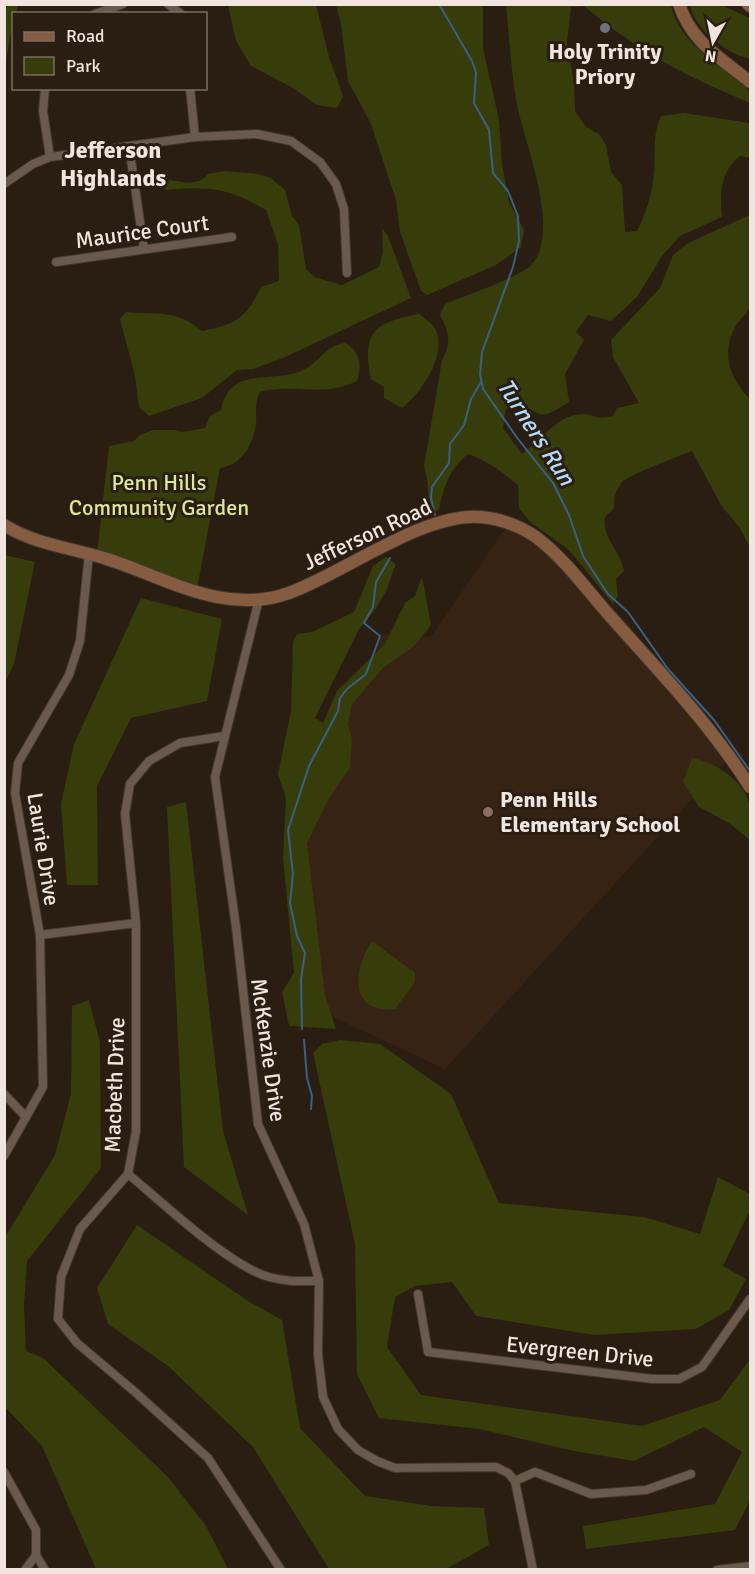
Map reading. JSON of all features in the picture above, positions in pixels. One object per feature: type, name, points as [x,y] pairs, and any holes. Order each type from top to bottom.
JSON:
[{"type":"street","points":[[100,12],[123,4]]},
{"type":"street","points":[[679,4],[685,25],[710,51],[750,82]]},
{"type":"street","points":[[45,90],[43,111],[50,157]]},
{"type":"street","points":[[190,90],[195,137]]},
{"type":"street","points":[[4,184],[33,164],[50,157],[195,137],[257,134],[276,136],[297,144],[320,162],[333,178],[343,204],[347,273]]},
{"type":"street","points":[[129,146],[144,249]]},
{"type":"street","name":"Maurice Court","points":[[56,262],[232,237]]},
{"type":"street","name":"Jefferson Road","points":[[4,525],[41,542],[89,554],[199,595],[228,599],[259,599],[297,590],[399,540],[453,519],[482,518],[519,527],[536,537],[559,558],[673,687],[731,757],[750,788]]},
{"type":"street","name":"Laurie Drive","points":[[4,1156],[43,1087],[40,935],[15,793],[18,763],[69,675],[80,641],[89,554]]},
{"type":"street","name":"McKenzie Drive","points":[[259,599],[214,777],[236,927],[258,1124],[304,1224],[319,1281],[318,1354],[323,1396],[339,1429],[358,1450],[395,1468],[496,1467],[508,1473],[515,1481]]},
{"type":"street","name":"Macbeth Drive","points":[[224,736],[180,743],[149,761],[130,784],[124,814],[136,923],[136,1131],[128,1174],[80,1229],[60,1276],[58,1319],[77,1343],[208,1458],[275,1564],[281,1569]]},
{"type":"street","points":[[40,935],[136,923]]},
{"type":"street","points":[[4,1094],[26,1117]]},
{"type":"street","points":[[128,1174],[242,1265],[266,1276],[287,1282],[319,1281]]},
{"type":"street","name":"Evergreen Drive","points":[[418,1294],[428,1352],[653,1379],[679,1378],[702,1367],[750,1299]]},
{"type":"street","points":[[4,1472],[36,1530],[36,1555],[45,1569]]},
{"type":"street","points":[[533,1569],[515,1481],[535,1472],[591,1494],[646,1490],[691,1473]]},
{"type":"street","points":[[25,1569],[36,1555]]},
{"type":"street","points":[[717,1569],[750,1566]]},
{"type":"shaded area","name":"Penn Hills Elementary School","points":[[509,523],[544,543],[731,757],[445,1069],[303,1003],[301,794],[374,656],[378,634],[431,637]]},
{"type":"green space","points":[[5,4],[18,5],[16,12],[12,12],[5,68]]},
{"type":"green space","points":[[228,5],[316,5],[329,57],[343,96],[337,108],[317,105],[293,88],[251,66],[236,41]]},
{"type":"green space","points":[[336,5],[483,5],[483,48],[499,120],[502,164],[509,202],[524,230],[521,247],[496,265],[427,295],[421,291],[400,232],[396,200],[371,124],[348,81],[341,24]]},
{"type":"green space","points":[[506,5],[671,5],[683,32],[692,43],[750,92],[750,103],[704,83],[644,50],[584,6],[571,7],[567,42],[574,84],[575,111],[586,127],[599,134],[606,145],[611,172],[622,185],[625,232],[637,231],[648,202],[655,165],[655,137],[661,116],[684,113],[750,123],[750,158],[740,156],[728,169],[721,200],[722,217],[680,236],[662,256],[637,297],[611,321],[588,315],[576,332],[584,340],[565,374],[569,402],[548,414],[539,414],[518,403],[506,409],[503,428],[522,454],[564,419],[581,414],[602,418],[613,416],[617,408],[639,403],[613,357],[611,340],[660,288],[673,255],[688,243],[750,215],[751,301],[749,310],[734,329],[730,339],[728,358],[733,376],[750,399],[750,547],[739,527],[721,505],[692,451],[655,466],[622,482],[615,494],[614,508],[605,517],[606,532],[624,571],[616,579],[618,596],[613,604],[569,550],[530,522],[519,508],[518,485],[482,460],[468,454],[462,459],[449,479],[439,509],[431,515],[426,512],[428,489],[424,466],[442,360],[448,342],[446,327],[440,315],[445,304],[526,269],[532,264],[540,249],[543,229],[542,208],[516,100]]},
{"type":"green space","points":[[690,5],[721,5],[750,18],[750,59],[731,52],[713,40],[698,23]]},
{"type":"green space","points":[[224,171],[258,174],[271,178],[285,190],[292,216],[299,225],[306,269],[314,277],[342,285],[379,267],[383,252],[382,228],[388,236],[411,298],[283,358],[253,369],[237,370],[202,398],[149,416],[139,407],[135,376],[120,319],[126,312],[175,316],[202,331],[224,326],[239,318],[250,306],[261,287],[279,281],[278,244],[266,210],[241,197],[218,190],[195,188],[166,190],[161,186],[160,180],[192,182],[203,179],[208,174]]},
{"type":"green space","points":[[419,314],[436,330],[438,351],[424,384],[402,408],[384,398],[384,387],[371,379],[368,350],[374,332],[381,326],[403,317]]},
{"type":"green space","name":"Penn Hills Community Garden","points":[[345,343],[354,350],[359,359],[357,381],[332,389],[285,389],[260,392],[256,404],[256,424],[249,446],[234,463],[220,468],[196,594],[97,553],[109,446],[134,441],[140,435],[153,430],[182,432],[205,428],[210,416],[221,410],[226,395],[235,386],[245,380],[298,372],[310,366],[330,349]]},
{"type":"green space","points":[[5,555],[35,562],[14,664],[5,682]]},
{"type":"green space","points":[[386,557],[396,564],[386,591],[375,610],[359,629],[315,718],[323,723],[337,691],[385,644],[405,603],[415,596],[422,576],[431,625],[414,646],[383,668],[352,704],[348,724],[352,740],[350,768],[329,798],[307,843],[325,995],[336,1029],[289,1026],[282,992],[294,973],[283,858],[286,798],[278,774],[291,711],[293,642],[297,634],[312,632],[354,612],[373,566]]},
{"type":"green space","points":[[141,598],[222,619],[207,701],[131,718],[97,786],[98,885],[67,885],[61,804],[74,744]]},
{"type":"green space","points":[[692,758],[719,769],[742,789],[751,811],[750,840],[729,823],[699,807],[683,782]]},
{"type":"green space","points":[[186,802],[223,1131],[248,1215],[184,1167],[167,807]]},
{"type":"green space","points":[[372,941],[415,973],[415,982],[395,1009],[380,1009],[369,1004],[362,997],[359,987],[361,964]]},
{"type":"green space","points":[[89,1000],[100,1042],[101,1168],[27,1261],[24,1305],[26,1351],[43,1358],[168,1477],[206,1526],[228,1569],[96,1569],[42,1446],[5,1407],[5,1237],[55,1155],[71,1094],[72,1006]]},
{"type":"green space","points":[[340,1040],[380,1044],[451,1094],[499,1203],[644,1217],[700,1234],[718,1177],[750,1194],[750,1210],[723,1266],[746,1279],[729,1310],[696,1329],[594,1335],[476,1316],[452,1282],[415,1286],[395,1297],[387,1347],[421,1395],[642,1426],[720,1400],[750,1359],[750,1500],[735,1530],[586,1549],[583,1526],[715,1504],[742,1452],[704,1427],[634,1461],[574,1451],[479,1429],[379,1418],[357,1374],[355,1244],[313,1053],[322,1044]]},
{"type":"green space","points":[[137,1225],[248,1301],[282,1320],[300,1428],[365,1496],[432,1506],[484,1508],[489,1545],[446,1569],[329,1569],[253,1447],[168,1366],[108,1324],[97,1288]]},
{"type":"waterway","name":"Turners Run","points":[[439,4],[472,61],[476,72],[474,103],[489,130],[493,173],[508,191],[518,216],[519,241],[513,267],[482,352],[480,374],[483,389],[553,483],[569,515],[583,556],[608,594],[628,612],[668,669],[714,720],[750,771]]},
{"type":"waterway","points":[[435,515],[431,498],[432,487],[449,463],[450,444],[464,425],[471,399],[481,382]]},
{"type":"waterway","points":[[302,1029],[301,979],[305,953],[297,936],[290,903],[293,874],[288,830],[309,766],[338,711],[340,698],[347,689],[366,674],[380,636],[364,623],[373,607],[376,582],[390,558]]},
{"type":"waterway","points":[[304,1040],[307,1078],[312,1096],[311,1109]]},
{"type":"place","name":"Holy Trinity Priory","points":[[605,28]]},
{"type":"place","name":"Penn Hills Elementary School","points":[[488,812]]},
{"type":"district","name":"Jefferson Highlands","points":[[113,164]]}]
